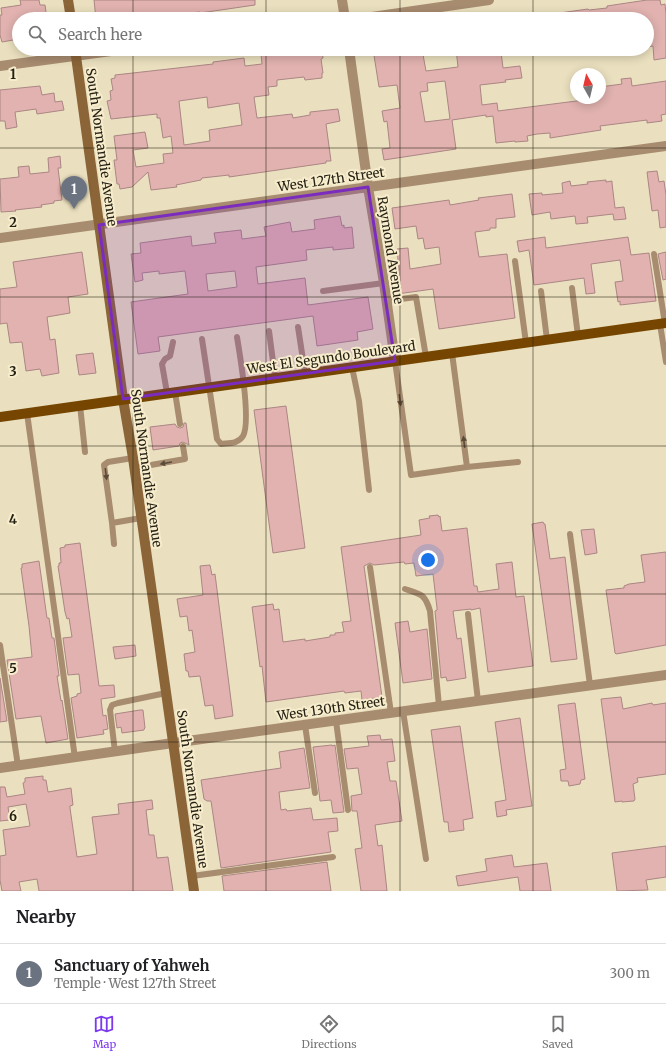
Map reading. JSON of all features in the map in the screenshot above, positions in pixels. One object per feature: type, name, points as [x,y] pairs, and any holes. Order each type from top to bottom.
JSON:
[{"type":"main road","points":[[68,0],[70,12]]},
{"type":"main road","name":"South Normandie Avenue","points":[[76,56],[194,891]]},
{"type":"main road","name":"West El Segundo Boulevard","points":[[0,417],[276,377],[663,324]]},
{"type":"street","points":[[342,0],[344,12]]},
{"type":"street","points":[[406,12],[489,0]]},
{"type":"street","points":[[0,66],[54,56]]},
{"type":"street","name":"Raymond Avenue","points":[[350,56],[368,187],[395,361]]},
{"type":"street","name":"West 127th Street","points":[[0,238],[666,146]]},
{"type":"street","name":"West 130th Street","points":[[0,768],[666,675]]},
{"type":"lane","points":[[654,254],[663,324],[666,362]]},
{"type":"lane","points":[[515,261],[526,343]]},
{"type":"lane","points":[[324,291],[384,283]]},
{"type":"lane","points":[[572,288],[578,336]]},
{"type":"lane","points":[[541,291],[547,340]]},
{"type":"lane","points":[[386,301],[416,297],[426,356]]},
{"type":"lane","points":[[298,327],[305,373]]},
{"type":"lane","points":[[269,331],[276,377]]},
{"type":"lane","points":[[202,339],[217,439],[221,444],[237,442],[243,435],[245,427],[243,382],[237,337]]},
{"type":"lane","points":[[173,342],[170,356],[165,359],[162,364],[180,424]]},
{"type":"lane","points":[[452,353],[467,467]]},
{"type":"lane","points":[[395,361],[411,475],[518,462]]},
{"type":"lane","points":[[352,367],[359,401],[368,490]]},
{"type":"lane","points":[[80,405],[85,452]]},
{"type":"lane","points":[[26,413],[75,758]]},
{"type":"lane","points":[[114,544],[104,465],[108,462],[134,463],[185,460],[183,446]]},
{"type":"lane","points":[[112,523],[141,518]]},
{"type":"lane","points":[[570,534],[590,685]]},
{"type":"lane","points":[[370,567],[391,713]]},
{"type":"lane","points":[[405,589],[419,593],[426,600],[428,605],[439,706]]},
{"type":"lane","points":[[468,614],[478,701]]},
{"type":"lane","points":[[0,645],[18,766]]},
{"type":"lane","points":[[115,752],[110,710],[112,705],[166,693]]},
{"type":"lane","points":[[403,711],[426,858]]},
{"type":"lane","points":[[336,721],[348,810]]},
{"type":"lane","points":[[305,725],[315,793]]},
{"type":"lane","points":[[192,876],[333,857]]},
{"type":"highlighted area","points":[[368,187],[395,361],[123,399],[99,225]]},
{"type":"building","points":[[20,0],[39,0],[40,5],[45,5],[46,12],[12,12],[12,40],[2,42],[0,35],[0,15],[2,15],[1,8],[21,5]]},
{"type":"building","points":[[94,0],[255,0],[255,5],[207,12],[95,12]]},
{"type":"building","points":[[647,0],[660,0],[661,5],[665,4],[666,58],[654,60],[654,12],[566,12],[607,8],[607,6]]},
{"type":"building","points":[[261,56],[323,56],[323,58],[321,59],[323,73],[322,78],[305,80],[304,77],[277,80],[277,86],[268,87],[269,95],[254,97],[257,118],[292,114],[293,118],[310,115],[310,112],[338,109],[340,121],[326,124],[331,161],[326,161],[326,163],[229,177],[229,175],[202,178],[201,180],[176,185],[177,187],[151,190],[148,172],[132,187],[120,189],[119,184],[117,184],[114,160],[117,160],[114,136],[145,132],[148,148],[133,150],[136,167],[164,163],[163,154],[173,153],[171,136],[163,138],[160,118],[157,118],[157,114],[111,119],[107,101],[111,100],[110,91],[113,90],[111,79],[115,78],[115,75],[213,64],[213,62],[244,58],[245,66],[262,64]],"holes":[[[207,97],[208,108],[239,103],[242,125],[209,130],[210,141],[184,145],[179,101]]]},
{"type":"building","points":[[374,56],[423,56],[426,71],[458,67],[457,56],[502,56],[503,68],[520,66],[522,78],[505,80],[506,82],[480,85],[482,105],[497,103],[498,111],[570,102],[570,104],[606,104],[606,86],[622,84],[621,79],[631,78],[632,86],[666,81],[666,114],[661,115],[662,121],[647,123],[647,120],[600,126],[601,130],[550,138],[550,133],[537,134],[527,136],[528,141],[496,143],[493,116],[486,117],[486,115],[452,120],[456,149],[384,160],[382,149],[390,148],[387,121],[384,122],[382,111],[400,108],[397,85],[379,87]],"holes":[[[445,81],[450,119],[425,122],[420,92],[428,91],[427,83]]]},
{"type":"building","points":[[40,86],[42,95],[54,93],[55,102],[62,101],[64,110],[37,114],[36,109],[15,112],[17,127],[6,129],[5,121],[0,121],[0,90]]},
{"type":"building","points":[[60,156],[61,168],[58,168],[62,200],[41,205],[42,207],[1,212],[0,179],[19,177],[18,167],[29,166],[30,174],[49,172],[48,158]]},
{"type":"building","points":[[657,171],[659,182],[664,181],[666,195],[666,227],[660,228],[658,210],[652,211],[647,172]]},
{"type":"building","points":[[606,180],[606,182],[612,181],[615,208],[624,207],[626,219],[614,220],[613,214],[587,217],[588,223],[576,224],[575,216],[551,219],[550,212],[532,215],[529,194],[542,193],[542,195],[563,193],[562,183],[570,181],[571,186],[588,184],[587,182]]},
{"type":"building","points":[[512,194],[515,217],[496,219],[496,228],[475,232],[479,257],[507,254],[515,318],[439,329],[433,289],[397,294],[394,271],[399,270],[397,249],[408,248],[410,269],[441,264],[439,247],[425,249],[423,238],[418,239],[416,226],[395,229],[392,208],[449,200],[450,205],[479,200],[478,198]]},
{"type":"building","points":[[340,216],[342,226],[344,225],[344,228],[352,227],[354,248],[333,250],[333,247],[306,250],[307,260],[256,267],[258,284],[305,278],[308,305],[368,297],[373,329],[357,332],[358,340],[317,346],[313,316],[158,337],[160,351],[138,354],[131,302],[188,294],[185,271],[159,274],[159,271],[142,273],[143,280],[135,282],[131,254],[141,253],[140,243],[191,236],[192,246],[216,243],[214,233],[241,230],[242,239],[266,236],[264,227],[290,222],[292,232],[315,229],[314,220]],"holes":[[[235,271],[237,287],[208,291],[206,274]]]},
{"type":"building","points":[[545,237],[546,248],[628,237],[631,255],[649,253],[656,301],[620,305],[620,301],[618,302],[615,282],[623,281],[620,260],[591,264],[595,293],[586,294],[584,278],[534,285],[529,250],[519,252],[517,241]]},
{"type":"building","points":[[82,252],[88,294],[68,297],[70,313],[47,317],[50,340],[55,339],[59,373],[42,376],[40,369],[26,371],[22,342],[10,343],[7,323],[0,324],[0,289],[17,287],[13,262]]},
{"type":"building","points":[[666,252],[666,279],[663,280],[658,254]]},
{"type":"building","points":[[93,353],[96,373],[79,375],[76,355]]},
{"type":"building","points":[[286,406],[305,548],[273,553],[254,410]]},
{"type":"building","points":[[184,423],[186,423],[189,445],[183,442],[180,443],[179,446],[153,450],[150,427],[175,424],[180,428],[183,427]]},
{"type":"building","points":[[438,515],[439,517],[440,516],[442,531],[467,528],[474,586],[477,586],[478,592],[499,589],[496,564],[512,562],[516,597],[524,596],[533,666],[488,672],[480,608],[453,611],[457,639],[461,638],[466,678],[447,681],[446,677],[441,678],[435,611],[437,608],[433,574],[416,576],[414,563],[405,564],[404,562],[374,565],[370,563],[364,566],[382,697],[362,700],[361,691],[345,693],[344,691],[266,702],[262,666],[260,667],[252,607],[273,604],[274,610],[279,609],[283,642],[305,639],[305,641],[330,637],[330,635],[335,635],[335,633],[344,632],[342,622],[351,621],[341,547],[421,535],[419,520],[430,518],[429,516]]},
{"type":"building","points":[[543,522],[545,524],[550,559],[565,557],[577,659],[551,662],[532,524]]},
{"type":"building","points":[[594,529],[597,553],[585,555],[581,530]]},
{"type":"building","points":[[80,543],[99,686],[114,685],[115,697],[101,699],[103,716],[106,715],[108,729],[103,730],[104,734],[77,738],[71,698],[81,693],[79,674],[68,675],[63,638],[72,637],[69,618],[67,619],[65,612],[58,566],[59,563],[61,563],[60,548],[65,547],[65,545]]},
{"type":"building","points":[[666,552],[666,645],[616,654],[606,590],[624,588],[624,586],[629,584],[645,582],[641,555]]},
{"type":"building","points":[[39,561],[47,618],[49,618],[52,638],[54,638],[59,676],[57,676],[68,739],[46,743],[41,716],[16,719],[7,660],[32,657],[21,568],[22,564]]},
{"type":"building","points":[[210,565],[212,575],[215,574],[233,716],[215,719],[213,705],[205,706],[200,676],[189,677],[188,671],[186,671],[184,654],[195,652],[192,630],[189,631],[187,616],[180,617],[177,599],[203,595],[200,566]]},
{"type":"building","points":[[408,621],[410,632],[427,629],[432,679],[403,683],[395,623]]},
{"type":"building","points":[[135,645],[136,656],[115,659],[113,647]]},
{"type":"building","points":[[0,678],[7,721],[0,722]]},
{"type":"building","points":[[621,697],[623,709],[652,703],[653,705],[666,703],[666,774],[637,778],[638,782],[633,784],[634,801],[615,802],[601,699]]},
{"type":"building","points":[[575,703],[585,779],[581,780],[580,784],[569,786],[568,781],[561,781],[560,770],[566,769],[558,705]]},
{"type":"building","points":[[143,710],[144,730],[122,733],[121,727],[117,728],[115,714]]},
{"type":"building","points":[[520,718],[532,806],[506,810],[507,815],[497,817],[495,802],[506,800],[495,722]]},
{"type":"building","points":[[460,726],[473,818],[463,820],[464,830],[449,832],[448,822],[444,822],[431,730]]},
{"type":"building","points":[[380,735],[381,740],[392,739],[395,761],[387,762],[390,781],[396,781],[402,821],[375,825],[378,846],[382,845],[387,891],[361,891],[355,849],[362,848],[357,811],[352,811],[351,796],[362,794],[358,768],[347,769],[344,749],[369,746],[367,736]]},
{"type":"building","points":[[335,745],[344,812],[333,813],[331,800],[320,801],[313,747]]},
{"type":"building","points":[[304,748],[310,788],[279,792],[281,810],[286,809],[287,811],[311,808],[313,820],[337,818],[338,831],[328,832],[331,852],[221,868],[211,801],[204,799],[201,780],[281,768],[279,752]]},
{"type":"building","points":[[43,776],[43,780],[46,780],[48,792],[71,788],[73,805],[70,806],[70,808],[77,857],[97,854],[92,817],[119,814],[118,804],[152,800],[153,809],[146,810],[149,835],[154,835],[157,858],[168,857],[173,891],[39,891],[37,879],[19,882],[21,891],[2,891],[0,880],[0,856],[6,855],[3,830],[30,826],[26,804],[8,807],[10,820],[0,821],[0,787],[5,787],[7,797],[25,794],[23,783],[25,782],[25,778]]},
{"type":"building","points":[[666,846],[666,877],[646,880],[648,890],[617,891],[612,853]]},
{"type":"building","points":[[512,855],[514,867],[547,863],[551,891],[520,891],[518,877],[458,886],[456,876],[487,871],[485,859]]},
{"type":"building","points":[[327,862],[331,891],[224,891],[222,876]]},
{"type":"place","name":"Sanctuary of Yahweh","points":[[74,209]]}]
